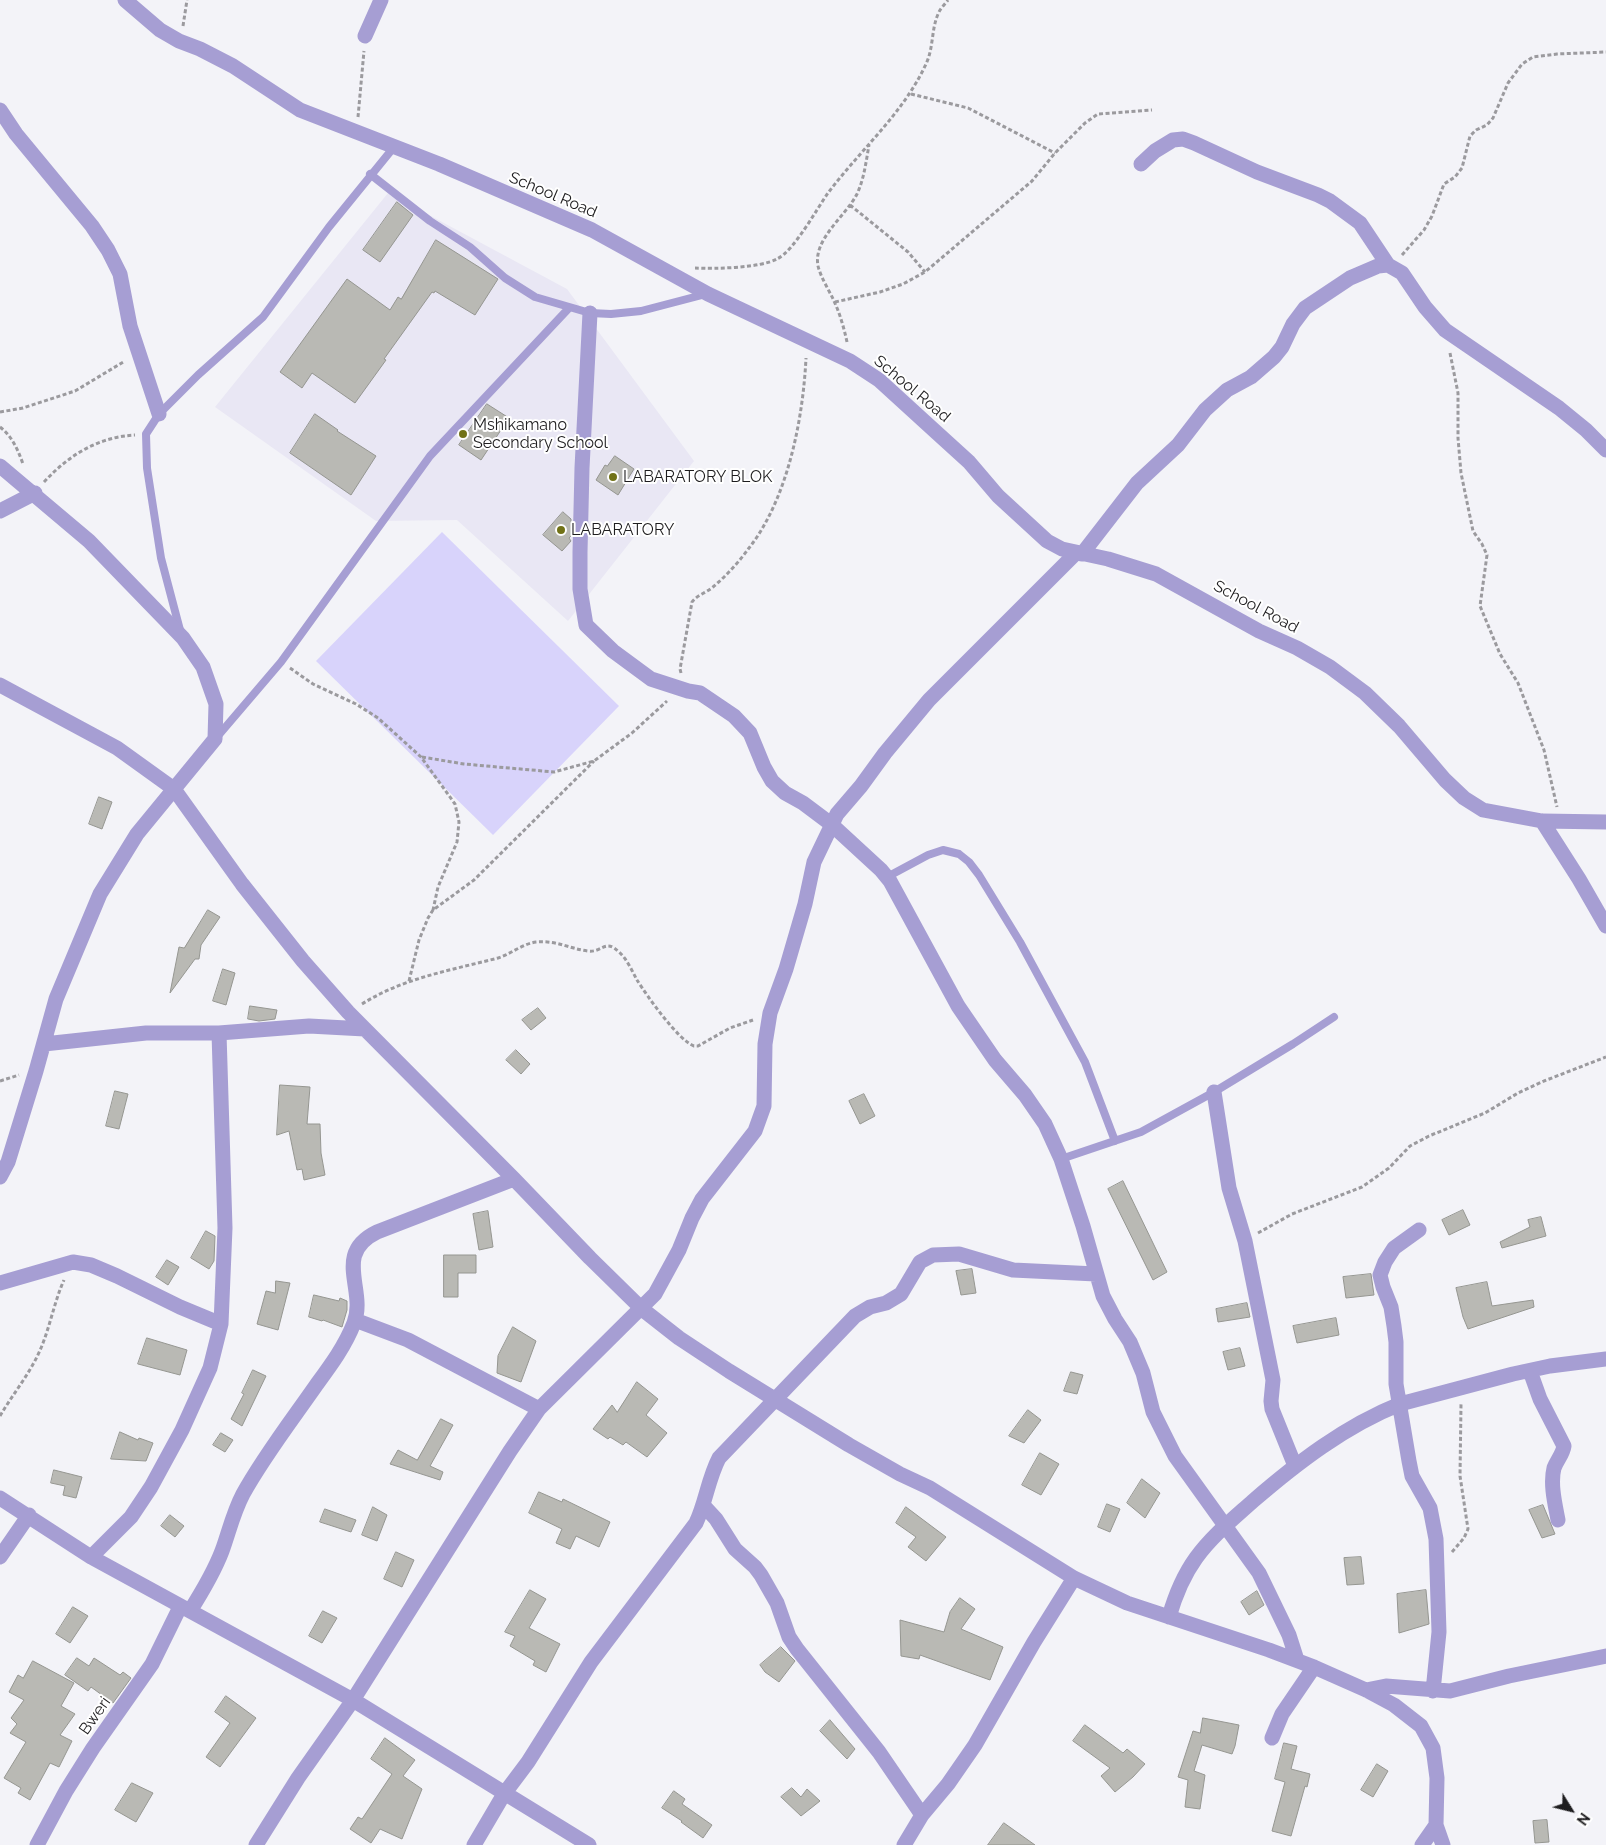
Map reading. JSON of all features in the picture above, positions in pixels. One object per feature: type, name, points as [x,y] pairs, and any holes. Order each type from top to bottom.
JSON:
[{"type":"street","name":"School Road","points":[[126,0],[160,30],[233,66],[300,110],[439,164],[592,230],[708,294],[850,361],[879,380],[943,438],[969,462],[998,496],[1047,541],[1062,549],[1108,559],[1156,574],[1259,631],[1297,648],[1330,667],[1365,693],[1399,726],[1445,780],[1464,798],[1483,810],[1542,821],[1606,822]]},
{"type":"street","points":[[365,36],[381,0]]},
{"type":"street","points":[[0,110],[16,134],[92,226],[108,250],[120,274],[130,326],[159,414]]},
{"type":"street","points":[[1141,164],[1155,151],[1173,140],[1183,139],[1257,172],[1330,201],[1360,223],[1390,266],[1402,273],[1412,284],[1425,307],[1445,330],[1559,408],[1586,430],[1606,450]]},
{"type":"street","points":[[256,1845],[298,1778],[353,1700],[510,1451],[539,1409],[642,1309],[662,1283],[702,1199],[758,1124],[764,1106],[765,1044],[770,1013],[786,970],[805,904],[814,862],[837,814],[929,700],[1079,554],[1137,483],[1178,445],[1205,410],[1227,390],[1251,377],[1274,358],[1282,347],[1293,324],[1305,308],[1350,278],[1378,266],[1390,266]]},
{"type":"street","points":[[590,313],[582,468],[580,552],[580,589],[586,625],[613,651],[651,679],[700,692],[734,716],[750,733],[764,767],[772,780],[785,793],[803,803],[831,824],[887,877],[958,1006],[996,1060],[1025,1094],[1046,1124],[1061,1159],[1103,1296],[1114,1319],[1130,1342],[1143,1373],[1153,1412],[1175,1456],[1253,1562],[1266,1584],[1297,1660]]},
{"type":"street","points":[[0,466],[89,541],[183,638],[203,668],[216,704],[215,739],[138,834],[100,894],[56,1000],[8,1162],[0,1177]]},
{"type":"street","points":[[0,511],[31,491]]},
{"type":"street","points":[[0,685],[117,748],[174,789],[268,917],[348,1012],[642,1309],[679,1338],[774,1399],[888,1468],[930,1488],[1074,1578],[1127,1603],[1297,1660],[1366,1690],[1394,1705],[1421,1726],[1433,1748],[1436,1762],[1436,1825],[1443,1845]]},
{"type":"street","points":[[1542,821],[1606,926]]},
{"type":"street","points":[[44,1044],[146,1033],[219,1032],[309,1026],[364,1029]]},
{"type":"street","points":[[91,1557],[131,1517],[160,1470],[182,1430],[210,1368],[221,1324],[225,1228],[219,1032]]},
{"type":"street","points":[[1214,1092],[1229,1188],[1245,1241],[1273,1380],[1272,1409],[1295,1466]]},
{"type":"street","points":[[514,1179],[366,1238],[357,1249],[354,1258],[355,1320],[408,1340],[539,1409]]},
{"type":"street","points":[[1418,1230],[1394,1248],[1380,1273],[1391,1307],[1394,1326],[1396,1384],[1412,1476],[1430,1508],[1436,1539],[1439,1632],[1433,1691]]},
{"type":"street","points":[[474,1845],[504,1794],[528,1762],[591,1662],[696,1523],[704,1506],[709,1482],[719,1458],[855,1316],[870,1307],[894,1299],[901,1294],[920,1262],[928,1256],[950,1253],[1013,1270],[1096,1274]]},
{"type":"street","points":[[0,1283],[73,1262],[91,1265],[118,1276],[180,1308],[221,1324]]},
{"type":"street","name":"Bweri","points":[[37,1845],[66,1791],[93,1748],[152,1664],[185,1609],[210,1578],[243,1494],[267,1455],[344,1345],[355,1320]]},
{"type":"street","points":[[1168,1617],[1174,1597],[1196,1558],[1225,1526],[1295,1466],[1353,1428],[1400,1404],[1530,1371],[1606,1359]]},
{"type":"street","points":[[1530,1371],[1540,1399],[1564,1446],[1562,1455],[1554,1469],[1553,1482],[1558,1520]]},
{"type":"street","points":[[0,1498],[29,1515],[91,1557],[353,1700],[589,1845]]},
{"type":"street","points":[[704,1506],[716,1520],[735,1549],[761,1575],[777,1602],[789,1637],[796,1649],[879,1752],[922,1815]]},
{"type":"street","points":[[0,1557],[29,1515]]},
{"type":"street","points":[[904,1845],[922,1815],[948,1784],[975,1745],[1034,1642],[1074,1578]]},
{"type":"street","points":[[1366,1690],[1386,1686],[1443,1692],[1606,1656]]},
{"type":"street","points":[[1272,1738],[1282,1714],[1314,1667]]},
{"type":"street","points":[[1422,1845],[1436,1825]]},
{"type":"lane","points":[[183,638],[161,558],[147,468],[146,434],[159,414],[216,358],[263,317],[303,261],[370,174],[394,147]]},
{"type":"lane","points":[[370,174],[430,221],[470,247],[505,278],[535,297],[590,313],[611,314],[641,311],[708,294]]},
{"type":"lane","points":[[215,739],[281,662],[430,456],[569,308]]},
{"type":"lane","points":[[887,877],[928,855],[943,850],[959,854],[969,862],[1020,942],[1085,1062],[1115,1141]]},
{"type":"lane","points":[[1061,1159],[1141,1132],[1214,1092],[1334,1017]]},
{"type":"path","points":[[179,41],[187,0]]},
{"type":"path","points":[[690,268],[718,269],[745,266],[778,259],[788,250],[829,192],[898,112],[911,94],[927,62],[939,13],[948,0]]},
{"type":"path","points":[[356,133],[365,36]]},
{"type":"path","points":[[1390,266],[1424,230],[1432,216],[1444,184],[1455,177],[1462,168],[1470,136],[1476,130],[1487,125],[1493,118],[1508,83],[1522,64],[1533,57],[1606,52]]},
{"type":"path","points":[[911,94],[968,108],[1055,153]]},
{"type":"path","points":[[835,302],[880,292],[903,284],[925,272],[1032,181],[1055,153],[1084,123],[1098,114],[1152,110]]},
{"type":"path","points":[[850,361],[844,326],[818,267],[818,254],[821,243],[850,205],[861,184],[869,145]]},
{"type":"path","points":[[850,205],[908,252],[925,272]]},
{"type":"path","points":[[1445,330],[1458,393],[1458,438],[1462,473],[1473,531],[1487,555],[1480,606],[1500,654],[1518,683],[1544,750],[1560,821]]},
{"type":"path","points":[[700,692],[680,669],[692,602],[714,586],[750,547],[772,510],[789,464],[798,429],[808,342]]},
{"type":"path","points":[[0,412],[23,408],[75,391],[139,353]]},
{"type":"path","points":[[0,427],[17,448],[31,491],[80,450],[102,440],[121,435],[146,434]]},
{"type":"path","points":[[281,662],[313,684],[356,704],[378,718],[421,757],[455,804],[459,822],[457,842],[438,887],[433,910],[419,940],[409,981]]},
{"type":"path","points":[[433,910],[474,880],[594,761],[632,733],[680,688]]},
{"type":"path","points":[[421,757],[464,764],[554,772],[594,761]]},
{"type":"path","points":[[348,1012],[374,996],[409,981],[500,957],[535,942],[563,944],[589,952],[608,945],[613,946],[622,954],[638,982],[675,1031],[694,1046],[698,1046],[730,1028],[770,1013]]},
{"type":"path","points":[[1245,1241],[1292,1214],[1362,1187],[1389,1168],[1410,1146],[1429,1136],[1485,1113],[1518,1093],[1544,1081],[1606,1057]]},
{"type":"path","points":[[0,1416],[17,1392],[43,1344],[60,1289],[73,1262]]},
{"type":"path","points":[[1437,1565],[1458,1545],[1468,1529],[1460,1476],[1462,1389]]},
{"type":"shaded area","name":"Mshikamano Secondary School","points":[[388,193],[567,289],[694,461],[568,621],[457,520],[376,521],[215,407]]},
{"type":"shaded area","points":[[442,532],[619,706],[493,835],[316,661]]},
{"type":"building","points":[[397,202],[413,215],[380,262],[363,250]]},
{"type":"building","points":[[436,240],[498,279],[475,315],[435,291],[434,293],[432,292],[355,403],[312,373],[302,388],[280,372],[347,279],[390,310],[398,297],[401,299]]},
{"type":"building","points":[[487,404],[509,418],[481,460],[459,445]]},
{"type":"building","points":[[315,414],[337,431],[376,456],[351,495],[290,453]]},
{"type":"building","name":"LABARATORY BLOK","points":[[615,456],[634,469],[618,495],[596,480],[605,465],[607,466]]},
{"type":"building","name":"LABARATORY","points":[[563,512],[571,519],[571,536],[569,538],[571,541],[562,551],[543,535]]},
{"type":"building","points":[[99,797],[112,802],[102,829],[89,824]]},
{"type":"building","points":[[208,910],[220,917],[201,945],[199,959],[195,959],[170,993],[179,947],[184,948]]},
{"type":"building","points":[[223,969],[235,973],[226,1005],[213,1001]]},
{"type":"building","points":[[250,1006],[277,1010],[275,1019],[259,1021],[248,1019]]},
{"type":"building","points":[[538,1008],[546,1018],[531,1030],[522,1020]]},
{"type":"building","points":[[516,1050],[530,1064],[521,1074],[506,1060]]},
{"type":"building","points":[[280,1085],[310,1087],[307,1124],[320,1124],[321,1153],[325,1175],[304,1180],[302,1169],[297,1170],[289,1131],[277,1135]]},
{"type":"building","points":[[115,1091],[128,1094],[119,1129],[106,1126]]},
{"type":"building","points":[[864,1094],[875,1116],[860,1124],[849,1101]]},
{"type":"building","points":[[1123,1181],[1167,1272],[1153,1280],[1108,1189]]},
{"type":"building","points":[[1463,1210],[1470,1225],[1449,1235],[1442,1220]]},
{"type":"building","points":[[488,1211],[493,1247],[479,1250],[473,1214]]},
{"type":"building","points":[[1541,1217],[1546,1236],[1502,1248],[1500,1242],[1530,1227],[1528,1220]]},
{"type":"building","points":[[206,1231],[215,1236],[214,1261],[209,1269],[191,1258]]},
{"type":"building","points":[[444,1255],[476,1255],[476,1273],[458,1273],[458,1297],[444,1297]]},
{"type":"building","points":[[167,1260],[179,1267],[168,1285],[156,1277]]},
{"type":"building","points":[[972,1269],[976,1293],[961,1295],[956,1271]]},
{"type":"building","points":[[1371,1274],[1374,1295],[1346,1298],[1343,1277]]},
{"type":"building","points":[[276,1281],[290,1283],[278,1330],[257,1324],[266,1291],[275,1293]]},
{"type":"building","points":[[1487,1282],[1492,1306],[1533,1300],[1534,1307],[1468,1329],[1456,1288]]},
{"type":"building","points":[[314,1295],[339,1301],[340,1298],[347,1301],[347,1310],[342,1327],[309,1317]]},
{"type":"building","points":[[1247,1303],[1250,1317],[1218,1322],[1216,1309]]},
{"type":"building","points":[[1336,1318],[1339,1335],[1297,1343],[1293,1326]]},
{"type":"building","points":[[513,1327],[536,1341],[521,1382],[497,1373],[498,1356]]},
{"type":"building","points":[[147,1338],[187,1350],[180,1375],[138,1364]]},
{"type":"building","points":[[1240,1348],[1245,1366],[1228,1370],[1223,1352]]},
{"type":"building","points":[[253,1370],[266,1376],[242,1426],[231,1419],[244,1394],[242,1393]]},
{"type":"building","points":[[1071,1372],[1083,1375],[1077,1394],[1064,1391]]},
{"type":"building","points":[[637,1382],[658,1399],[646,1415],[667,1433],[647,1457],[626,1442],[623,1445],[610,1437],[608,1439],[593,1429],[612,1405],[617,1412]]},
{"type":"building","points":[[1028,1410],[1041,1420],[1024,1443],[1009,1436]]},
{"type":"building","points":[[441,1419],[453,1425],[430,1466],[443,1472],[440,1480],[390,1464],[398,1450],[417,1460]]},
{"type":"building","points":[[120,1432],[138,1440],[139,1438],[153,1443],[146,1461],[111,1459]]},
{"type":"building","points":[[221,1433],[233,1440],[225,1452],[213,1445]]},
{"type":"building","points":[[1040,1453],[1059,1464],[1041,1495],[1022,1485]]},
{"type":"building","points":[[54,1470],[82,1477],[76,1498],[63,1495],[65,1486],[51,1483]]},
{"type":"building","points":[[1142,1479],[1160,1493],[1145,1518],[1127,1503]]},
{"type":"building","points":[[539,1492],[562,1502],[563,1499],[610,1522],[599,1547],[576,1536],[570,1549],[556,1543],[562,1529],[529,1513]]},
{"type":"building","points":[[1107,1504],[1120,1509],[1110,1532],[1098,1527]]},
{"type":"building","points":[[1543,1505],[1555,1534],[1542,1538],[1529,1510]]},
{"type":"building","points":[[373,1507],[387,1515],[377,1541],[362,1535]]},
{"type":"building","points":[[906,1507],[946,1537],[926,1561],[908,1547],[916,1537],[896,1523]]},
{"type":"building","points":[[325,1509],[356,1520],[351,1532],[320,1522]]},
{"type":"building","points":[[170,1515],[184,1526],[175,1537],[161,1526]]},
{"type":"building","points":[[396,1552],[414,1560],[402,1587],[384,1579]]},
{"type":"building","points":[[1361,1557],[1364,1584],[1347,1585],[1344,1558]]},
{"type":"building","points":[[530,1590],[546,1599],[529,1628],[560,1644],[546,1672],[533,1665],[535,1661],[510,1646],[515,1636],[505,1632]]},
{"type":"building","points":[[1426,1590],[1429,1624],[1399,1633],[1397,1594]]},
{"type":"building","points":[[1257,1591],[1264,1605],[1249,1615],[1241,1602]]},
{"type":"building","points":[[960,1598],[975,1609],[961,1629],[1003,1647],[990,1680],[920,1655],[919,1659],[901,1656],[900,1620],[944,1632],[950,1612]]},
{"type":"building","points":[[73,1607],[88,1616],[70,1643],[56,1634]]},
{"type":"building","points":[[323,1611],[337,1618],[322,1643],[309,1636]]},
{"type":"building","points":[[781,1647],[795,1661],[779,1682],[765,1672],[760,1665]]},
{"type":"building","points":[[77,1658],[89,1666],[94,1658],[120,1675],[123,1672],[131,1678],[113,1703],[91,1687],[88,1691],[65,1675]]},
{"type":"building","points":[[33,1661],[74,1683],[61,1706],[75,1714],[60,1735],[72,1741],[59,1767],[50,1763],[30,1800],[18,1793],[21,1788],[4,1778],[26,1742],[10,1733],[17,1724],[11,1718],[24,1700],[9,1692],[18,1675],[23,1678]]},
{"type":"building","points":[[226,1696],[256,1718],[220,1767],[206,1757],[230,1723],[215,1712]]},
{"type":"building","points":[[1203,1718],[1239,1725],[1232,1754],[1202,1745],[1194,1771],[1205,1775],[1200,1809],[1185,1807],[1188,1780],[1178,1777],[1193,1731],[1200,1733]]},
{"type":"building","points":[[830,1720],[855,1749],[847,1759],[820,1731]]},
{"type":"building","points":[[1085,1725],[1123,1753],[1127,1749],[1145,1764],[1115,1792],[1101,1776],[1110,1768],[1073,1741]]},
{"type":"building","points":[[385,1738],[415,1760],[403,1776],[422,1789],[402,1839],[380,1829],[371,1843],[350,1829],[358,1817],[362,1819],[392,1774],[371,1759]]},
{"type":"building","points":[[1284,1743],[1297,1746],[1291,1769],[1310,1774],[1291,1836],[1272,1831],[1285,1782],[1275,1779]]},
{"type":"building","points":[[1377,1764],[1388,1771],[1373,1797],[1361,1790]]},
{"type":"building","points":[[132,1783],[153,1793],[136,1822],[115,1810]]},
{"type":"building","points":[[792,1788],[801,1797],[807,1789],[820,1801],[801,1816],[781,1797]]},
{"type":"building","points":[[674,1791],[685,1799],[682,1804],[712,1825],[703,1838],[662,1808]]},
{"type":"building","points":[[1547,1820],[1549,1842],[1535,1843],[1533,1821]]},
{"type":"building","points":[[1004,1823],[1035,1845],[988,1845]]},
{"type":"place","name":"Mshikamano Secondary School","points":[[463,434]]},
{"type":"place","name":"LABARATORY BLOK","points":[[613,477]]},
{"type":"place","name":"LABARATORY","points":[[561,530]]}]
